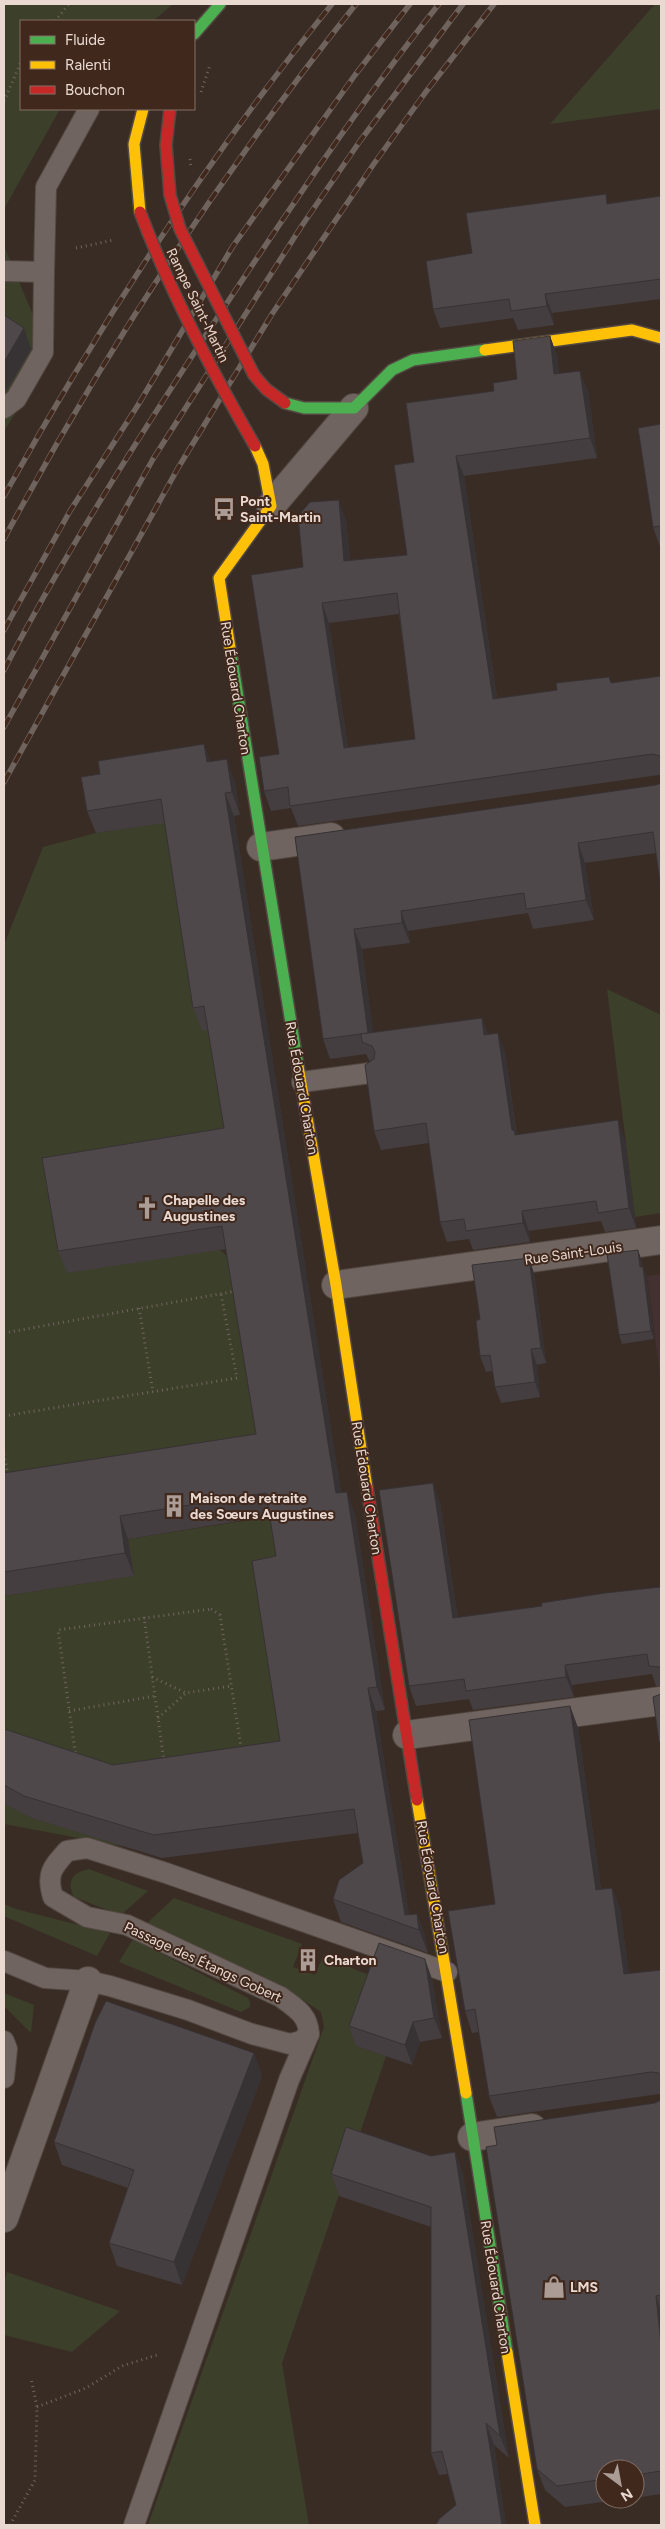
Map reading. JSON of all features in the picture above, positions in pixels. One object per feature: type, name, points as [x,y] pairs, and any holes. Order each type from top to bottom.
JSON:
[{"type":"street","points":[[195,33],[220,4]]},
{"type":"street","name":"Rampe Saint-Martin","points":[[143,110],[134,144],[140,212],[174,294],[204,355],[255,446],[263,464],[270,506]]},
{"type":"street","name":"Rampe Saint-Martin","points":[[170,110],[166,145],[170,195],[180,229],[254,375],[266,389],[285,403],[304,408],[354,408]]},
{"type":"street","points":[[354,408],[392,370],[413,360],[632,330],[661,338]]},
{"type":"street","name":"Rue Édouard Charton","points":[[354,408],[270,506],[219,578],[261,846],[336,1285],[535,2525]]},
{"type":"street","points":[[261,846],[352,834]]},
{"type":"street","name":"Rue Saint-Louis","points":[[336,1285],[661,1240]]},
{"type":"street","points":[[407,1735],[661,1700]]},
{"type":"street","points":[[4,2218],[88,1981]]},
{"type":"street","points":[[472,2137],[557,2124]]},
{"type":"lane","points":[[4,408],[16,399],[43,352],[46,188],[88,110]]},
{"type":"lane","points":[[4,271],[44,263]]},
{"type":"lane","points":[[302,1082],[370,1072]]},
{"type":"lane","name":"Passage des Étangs Gobert","points":[[309,2034],[304,2014],[281,1997],[127,1925],[87,1917],[53,1897],[48,1882],[53,1868],[66,1851],[87,1848],[166,1873],[447,1972]]},
{"type":"lane","points":[[4,1960],[45,1978],[88,1981],[188,2010],[252,2034],[290,2044],[301,2041],[309,2034]]},
{"type":"lane","points":[[134,2525],[289,2080],[309,2034]]},
{"type":"lane","points":[[4,2041],[7,2049],[4,2078]]},
{"type":"path","points":[[56,20],[69,4]]},
{"type":"path","points":[[198,101],[208,68],[214,60]]},
{"type":"path","points":[[4,100],[20,64]]},
{"type":"path","points":[[190,159],[191,151]]},
{"type":"path","points":[[44,263],[148,234]]},
{"type":"path","points":[[4,1333],[237,1291]]},
{"type":"path","points":[[4,1416],[236,1378],[220,1294]]},
{"type":"path","points":[[139,1308],[154,1392]]},
{"type":"path","points":[[4,1454],[9,1479]]},
{"type":"path","points":[[211,1609],[220,1615],[231,1686],[242,1752],[165,1767],[125,1770],[76,1758],[58,1630],[211,1609]]},
{"type":"path","points":[[144,1617],[166,1774]]},
{"type":"path","points":[[152,1677],[186,1693]]},
{"type":"path","points":[[158,1718],[186,1693],[231,1686]]},
{"type":"path","points":[[69,1711],[155,1696]]},
{"type":"path","points":[[37,2407],[86,2388],[122,2366],[171,2350],[195,2350]]},
{"type":"path","points":[[10,2525],[35,2480],[37,2407],[30,2378]]},
{"type":"shaded area","points":[[661,1274],[661,1383],[647,1276]]},
{"type":"green space","points":[[4,4],[173,4],[154,20],[20,20],[20,110],[59,110],[4,209]]},
{"type":"green space","points":[[655,4],[661,4],[661,109],[550,124]]},
{"type":"green space","points":[[4,246],[51,358],[4,431]]},
{"type":"green space","points":[[211,815],[240,1025],[232,1151],[220,1250],[232,1260],[264,1457],[4,1497],[4,945],[43,847],[96,833]]},
{"type":"green space","points":[[607,989],[661,1015],[661,1213],[635,1217]]},
{"type":"green space","points":[[275,1516],[291,1778],[4,1763],[4,1596],[133,1576],[128,1539]]},
{"type":"green space","points":[[4,1804],[33,1818],[137,1849],[4,1824]]},
{"type":"green space","points":[[89,1869],[148,1891],[121,1915],[74,1897],[71,1886],[72,1878],[79,1872]]},
{"type":"green space","points":[[174,1898],[302,1944],[293,1967],[315,1975],[324,1954],[356,1970],[380,1979],[356,2046],[386,2056],[282,2363],[309,2525],[148,2525],[324,2027],[321,2012],[303,2000],[146,1924]]},
{"type":"green space","points":[[4,1904],[16,1909],[110,1933],[97,1956],[4,1916]]},
{"type":"green space","points":[[133,1939],[248,1998],[250,2007],[241,2012],[119,1962]]},
{"type":"green space","points":[[4,1993],[34,2005],[31,2033],[4,2006]]},
{"type":"green space","points":[[7,2272],[120,2311],[72,2352],[4,2335],[4,2282]]},
{"type":"building","points":[[606,194],[607,204],[661,196],[661,279],[545,294],[547,306],[511,311],[509,299],[433,309],[426,261],[472,253],[466,213]]},
{"type":"building","points":[[4,315],[24,328],[4,362]]},
{"type":"building","points":[[550,336],[554,374],[580,371],[590,438],[456,456],[493,699],[557,690],[556,683],[609,677],[611,683],[661,676],[661,757],[652,754],[290,806],[288,787],[264,791],[259,757],[279,754],[251,575],[303,567],[298,516],[310,502],[339,500],[344,561],[407,555],[394,465],[414,462],[406,403],[494,391],[493,383],[517,379],[513,341]],"holes":[[[397,593],[415,739],[344,748],[322,603]]]},
{"type":"building","points":[[661,424],[661,526],[653,527],[638,428]]},
{"type":"building","points":[[204,744],[207,762],[227,759],[232,792],[225,793],[336,1493],[347,1492],[377,1687],[368,1688],[405,1915],[417,1914],[419,1930],[333,1899],[339,1880],[363,1863],[354,1809],[154,1835],[24,1796],[4,1785],[4,1729],[113,1765],[280,1741],[252,1561],[276,1556],[266,1493],[120,1516],[125,1553],[4,1572],[4,1473],[256,1434],[222,1226],[58,1251],[42,1158],[224,1128],[204,1006],[193,1008],[161,799],[87,811],[81,777],[100,774],[98,761]]},
{"type":"building","points":[[661,783],[661,889],[653,832],[578,843],[586,900],[526,909],[524,893],[401,911],[402,923],[354,929],[368,1033],[323,1039],[295,837]]},
{"type":"building","points":[[482,1018],[484,1035],[498,1033],[512,1130],[514,1130],[515,1135],[618,1120],[629,1208],[598,1213],[596,1201],[522,1211],[523,1223],[466,1231],[464,1219],[440,1222],[426,1123],[374,1131],[365,1065],[374,1059],[375,1052],[372,1046],[362,1042],[361,1034]]},
{"type":"building","points":[[638,1250],[640,1267],[643,1267],[651,1331],[619,1335],[607,1254]]},
{"type":"building","points":[[529,1258],[541,1348],[531,1349],[535,1382],[495,1387],[490,1355],[480,1356],[476,1321],[480,1319],[472,1265]]},
{"type":"building","points":[[433,1483],[453,1618],[542,1606],[541,1603],[605,1593],[661,1587],[661,1668],[649,1666],[647,1654],[565,1665],[566,1677],[466,1691],[464,1679],[409,1686],[379,1490]]},
{"type":"building","points":[[661,1694],[661,1742],[659,1742],[653,1697]]},
{"type":"building","points":[[570,1706],[596,1890],[612,1888],[624,1974],[661,1970],[661,2075],[651,2072],[489,2096],[475,2009],[465,2011],[448,1911],[495,1904],[469,1720]]},
{"type":"building","points":[[379,1943],[425,1959],[434,2018],[413,2022],[405,2045],[349,2026]]},
{"type":"building","points":[[106,2001],[254,2053],[174,2262],[109,2243],[134,2170],[54,2142],[95,2023]]},
{"type":"building","points":[[661,2100],[661,2295],[656,2296],[661,2344],[661,2471],[645,2473],[645,2459],[595,2459],[595,2480],[557,2486],[537,2469],[486,2147],[497,2145],[494,2127],[655,2103]]},
{"type":"building","points":[[346,2127],[431,2156],[455,2152],[500,2436],[486,2423],[502,2525],[436,2525],[439,2519],[456,2505],[442,2451],[431,2453],[431,2207],[331,2174]]},
{"type":"railway","points":[[4,496],[78,368],[199,181],[286,62],[332,4]]},
{"type":"railway","points":[[4,539],[83,399],[168,263],[259,131],[356,4]]},
{"type":"railway","points":[[4,630],[70,511],[138,405],[233,246],[355,75],[410,4]]},
{"type":"railway","points":[[4,670],[79,536],[189,361],[325,158],[409,42],[439,4]]},
{"type":"railway","points":[[4,727],[153,459],[301,227],[360,141],[463,4]]},
{"type":"railway","points":[[4,782],[178,468],[272,314],[373,165],[425,93],[494,4]]},
{"type":"traffic: fast","points":[[195,33],[220,4]]},
{"type":"traffic: fast","points":[[285,403],[304,408],[354,408],[392,370],[413,360],[485,350]]},
{"type":"traffic: fast","points":[[231,654],[298,1066]]},
{"type":"traffic: fast","points":[[466,2093],[507,2352]]},
{"type":"traffic: slow","points":[[140,212],[134,144],[143,110]]},
{"type":"traffic: slow","points":[[485,350],[632,330],[661,338]]},
{"type":"traffic: slow","points":[[231,654],[219,578],[271,506],[263,464],[255,446]]},
{"type":"traffic: slow","points":[[298,1066],[336,1285],[367,1488]]},
{"type":"traffic: slow","points":[[417,1800],[466,2093]]},
{"type":"traffic: slow","points":[[507,2352],[535,2525]]},
{"type":"traffic: jam","points":[[170,110],[166,145],[170,195]]},
{"type":"traffic: jam","points":[[170,195],[180,229],[254,375],[266,389],[285,403]]},
{"type":"traffic: jam","points":[[140,212],[178,302],[255,446]]},
{"type":"traffic: jam","points":[[367,1488],[417,1800]]},
{"type":"place","name":"Pont Saint-Martin","points":[[224,509]]},
{"type":"place","name":"Chapelle des Augustines","points":[[147,1208]]},
{"type":"place","name":"Maison de retraite des Sœurs Augustines","points":[[174,1506]]},
{"type":"place","name":"Charton","points":[[308,1960]]},
{"type":"place","name":"LMS","points":[[554,2287]]}]
